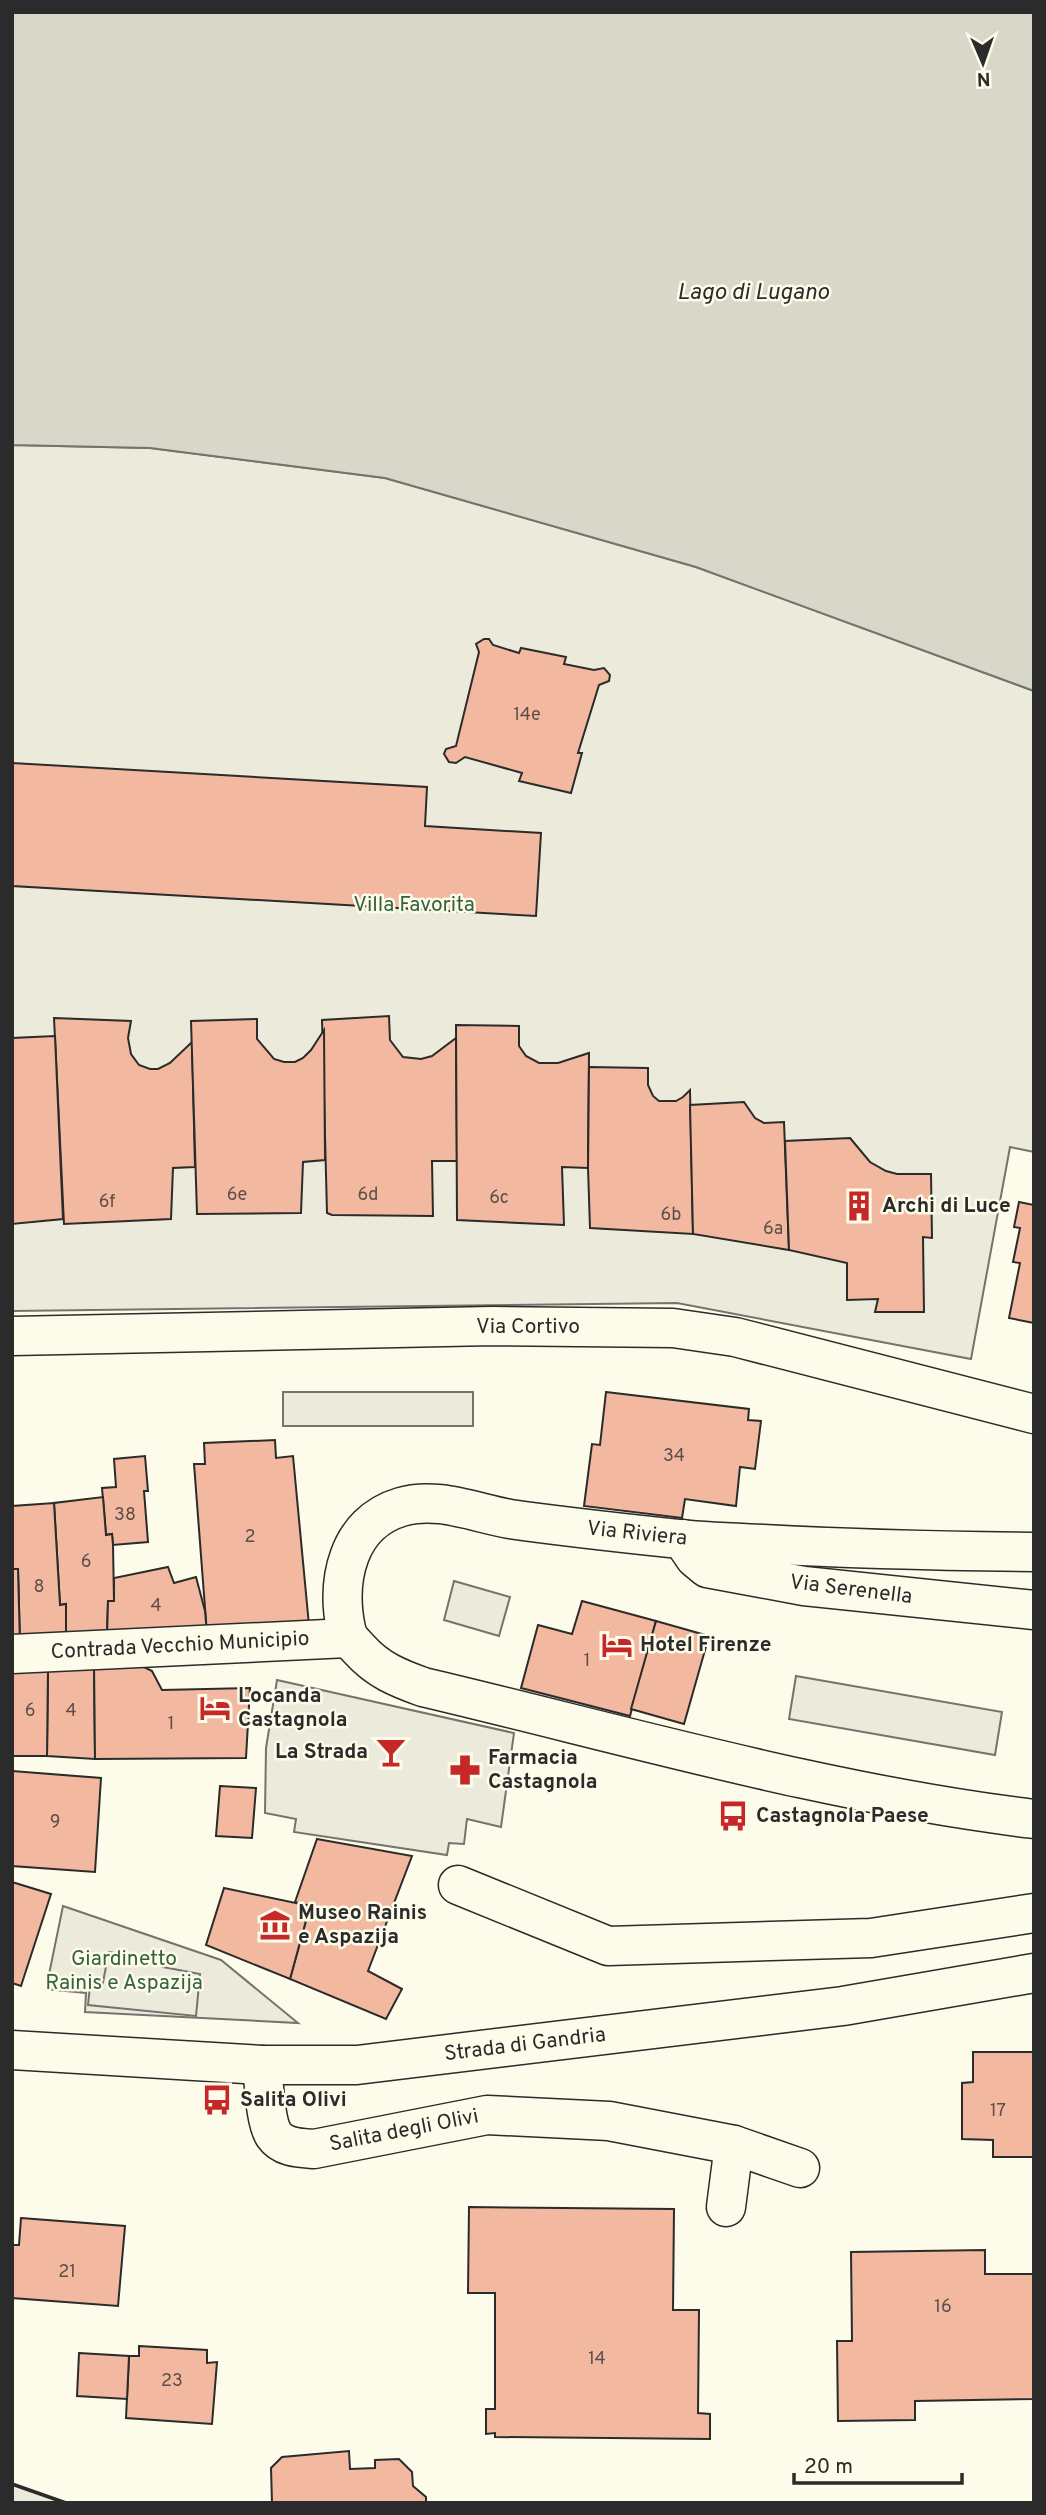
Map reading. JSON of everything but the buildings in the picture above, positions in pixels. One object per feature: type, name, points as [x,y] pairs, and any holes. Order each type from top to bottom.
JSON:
[{"type":"main road","name":"Via Cortivo","points":[[12,1336],[492,1326],[673,1328],[735,1337],[1034,1414]]},
{"type":"main road","name":"Via Riviera","points":[[348,1639],[341,1591],[344,1567],[363,1530],[378,1517],[400,1507],[419,1504],[444,1505],[508,1518],[682,1539],[835,1548],[1034,1552]]},
{"type":"main road","name":"Via Serenella","points":[[682,1539],[695,1558],[707,1568],[804,1586],[1034,1610]]},
{"type":"main road","name":"Contrada Vecchio Municipio","points":[[12,1654],[348,1639]]},
{"type":"main road","points":[[348,1639],[382,1670],[423,1686],[751,1768],[875,1794],[1034,1819]]},
{"type":"main road","points":[[458,1885],[608,1946],[871,1938],[1034,1913]]},
{"type":"main road","name":"Strada di Gandria","points":[[12,2050],[262,2065],[357,2065],[843,2006],[1034,1973]]},
{"type":"main road","name":"Salita degli Olivi","points":[[262,2065],[273,2135],[295,2148],[314,2148],[487,2115],[609,2121],[734,2145],[800,2168]]},
{"type":"main road","points":[[726,2207],[734,2145]]},
{"type":"green space","name":"Villa Favorita","points":[[12,445],[150,448],[385,478],[696,567],[1034,691],[1034,1152],[1010,1147],[971,1359],[677,1303],[12,1311]]},
{"type":"green space","name":"Giardinetto Rainis e Aspazija","points":[[63,1906],[221,1960],[298,2023],[85,2012],[86,1993],[46,1989]]},
{"type":"green space","points":[[12,2484],[66,2503],[12,2503]]},
{"type":"shaded area","points":[[283,1392],[473,1392],[473,1426],[283,1426]]},
{"type":"shaded area","points":[[454,1581],[510,1597],[499,1636],[444,1620]]},
{"type":"shaded area","points":[[796,1676],[1002,1712],[995,1755],[789,1719]]},
{"type":"shaded area","points":[[277,1680],[514,1733],[501,1827],[467,1819],[464,1844],[449,1843],[447,1855],[294,1832],[296,1819],[265,1813],[266,1748]]},
{"type":"shaded area","points":[[109,1952],[151,1959],[163,1967],[200,1974],[196,2016],[88,2005],[90,1986],[102,1987]]},
{"type":"water","name":"Lago di Lugano","points":[[12,12],[1034,12],[1034,691],[696,567],[385,478],[150,448],[12,445]]},
{"type":"wall","points":[[12,2484],[66,2503]]},
{"type":"place","name":"Archi di Luce","points":[[859,1206]]},
{"type":"place","name":"Hotel Firenze","points":[[617,1645]]},
{"type":"place","name":"Locanda Castagnola","points":[[215,1708]]},
{"type":"place","name":"La Strada","points":[[391,1752]]},
{"type":"place","name":"Farmacia Castagnola","points":[[465,1770]]},
{"type":"place","name":"Castagnola Paese","points":[[733,1816]]},
{"type":"place","name":"Museo Rainis e Aspazija","points":[[275,1925]]},
{"type":"place","name":"Salita Olivi","points":[[217,2100]]}]
